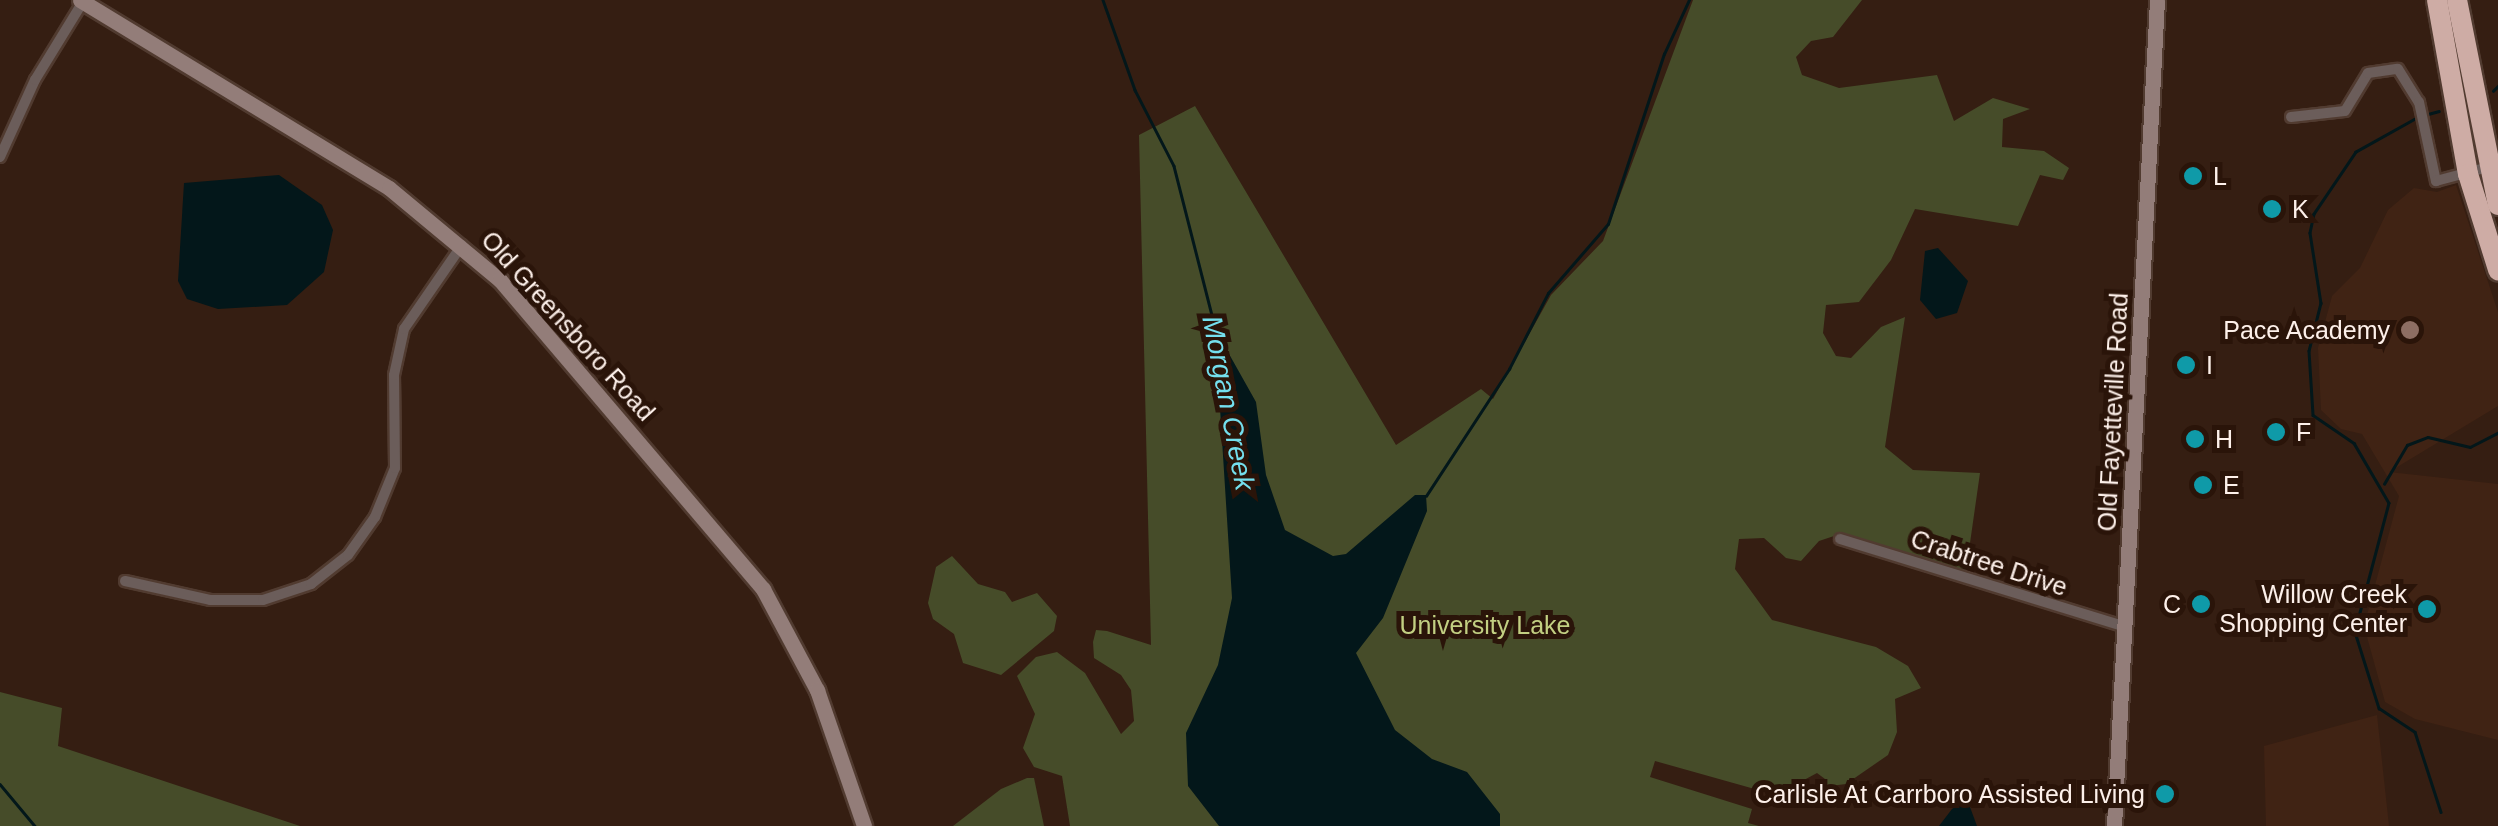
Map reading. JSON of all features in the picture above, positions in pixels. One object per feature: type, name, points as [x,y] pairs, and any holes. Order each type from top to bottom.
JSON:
[{"type":"highway","points":[[2438,0],[2498,205]]},
{"type":"highway","points":[[2457,0],[2498,270]]},
{"type":"street","name":"Old Fayetteville Road","points":[[2114,826],[2157,0]]},
{"type":"street","points":[[0,156],[35,80],[82,1]]},
{"type":"street","name":"Old Greensboro Road","points":[[82,1],[389,188],[462,244],[522,304],[763,589],[817,690],[864,826]]},
{"type":"street","points":[[2292,118],[2345,111],[2368,73],[2398,69],[2419,102],[2436,181],[2485,169]]},
{"type":"street","points":[[126,582],[210,600],[264,600],[311,584],[348,555],[375,517],[395,468],[394,375],[406,323],[462,244]]},
{"type":"street","name":"Crabtree Drive","points":[[1840,538],[2126,627]]},
{"type":"shaded area","points":[[2456,185],[2498,312],[2498,406],[2389,472],[2498,484],[2498,740],[2415,719],[2385,702],[2364,626],[2399,496],[2362,434],[2341,429],[2321,410],[2318,348],[2332,296],[2360,268],[2388,210],[2414,188],[2437,192]]},
{"type":"shaded area","points":[[2377,715],[2389,826],[2266,826],[2264,746]]},
{"type":"green space","name":"University Lake","points":[[1693,0],[1862,0],[1833,37],[1811,41],[1796,57],[1802,75],[1839,88],[1937,75],[1954,121],[1993,98],[2030,109],[2003,119],[2002,147],[2044,151],[2069,168],[2063,180],[2040,175],[2018,226],[1915,209],[1891,260],[1859,302],[1826,305],[1823,333],[1836,356],[1851,358],[1881,327],[1905,317],[1885,447],[1913,470],[1980,473],[1966,571],[1843,533],[1819,541],[1801,561],[1786,558],[1764,538],[1739,539],[1735,569],[1772,620],[1876,647],[1908,666],[1921,688],[1895,699],[1897,732],[1888,755],[1846,784],[1822,787],[1825,779],[1817,773],[1776,795],[1655,761],[1650,777],[1752,809],[1748,823],[1759,826],[1070,826],[1062,776],[1034,767],[1023,748],[1035,714],[1017,676],[1036,657],[1057,652],[1085,673],[1121,734],[1134,721],[1131,690],[1121,675],[1094,658],[1093,642],[1096,630],[1151,645],[1139,135],[1195,106],[1396,445],[1481,389],[1493,399],[1551,295],[1603,241]]},
{"type":"green space","points":[[952,556],[978,584],[1005,592],[1012,602],[1037,593],[1057,616],[1054,631],[1001,675],[963,663],[954,634],[933,619],[928,603],[936,567]]},
{"type":"green space","points":[[0,692],[62,708],[58,746],[300,826],[0,826]]},
{"type":"green space","points":[[1034,778],[1044,826],[953,826],[1001,789]]},
{"type":"water","points":[[279,175],[322,205],[333,230],[324,272],[287,305],[218,309],[187,299],[178,281],[184,183]]},
{"type":"water","points":[[1938,248],[1968,281],[1957,313],[1936,319],[1920,300],[1925,251]]},
{"type":"water","name":"University Lake","points":[[1215,329],[1256,402],[1266,475],[1285,530],[1333,556],[1346,554],[1415,495],[1426,495],[1427,511],[1383,618],[1356,653],[1395,730],[1432,759],[1467,772],[1500,814],[1500,826],[1219,826],[1188,786],[1186,733],[1218,665],[1232,598]]},
{"type":"water","points":[[1967,799],[1977,826],[1939,826],[1952,809]]},
{"type":"waterway","name":"Morgan Creek","points":[[1103,0],[1135,90],[1174,166],[1216,331]]},
{"type":"waterway","points":[[1426,496],[1509,369],[1548,293],[1608,224],[1664,54],[1689,0]]},
{"type":"waterway","points":[[2493,91],[2498,86]]},
{"type":"waterway","points":[[2428,114],[2439,111]]},
{"type":"waterway","points":[[2417,118],[2356,152],[2314,214],[2310,233],[2321,303],[2309,351],[2313,415],[2354,443],[2389,503],[2355,632],[2379,708],[2415,732],[2441,812]]},
{"type":"waterway","points":[[2384,484],[2407,445],[2428,437],[2470,447],[2498,433]]},
{"type":"waterway","points":[[0,784],[35,826]]},
{"type":"place","name":"L","points":[[2193,176]]},
{"type":"place","name":"K","points":[[2272,209]]},
{"type":"place","name":"Pace Academy","points":[[2410,330]]},
{"type":"place","name":"I","points":[[2186,365]]},
{"type":"place","name":"F","points":[[2276,432]]},
{"type":"place","name":"H","points":[[2195,439]]},
{"type":"place","name":"E","points":[[2203,485]]},
{"type":"place","name":"C","points":[[2201,604]]},
{"type":"place","name":"Willow Creek Shopping Center","points":[[2427,609]]},
{"type":"place","name":"Carlisle At Carrboro Assisted Living","points":[[2165,794]]}]
